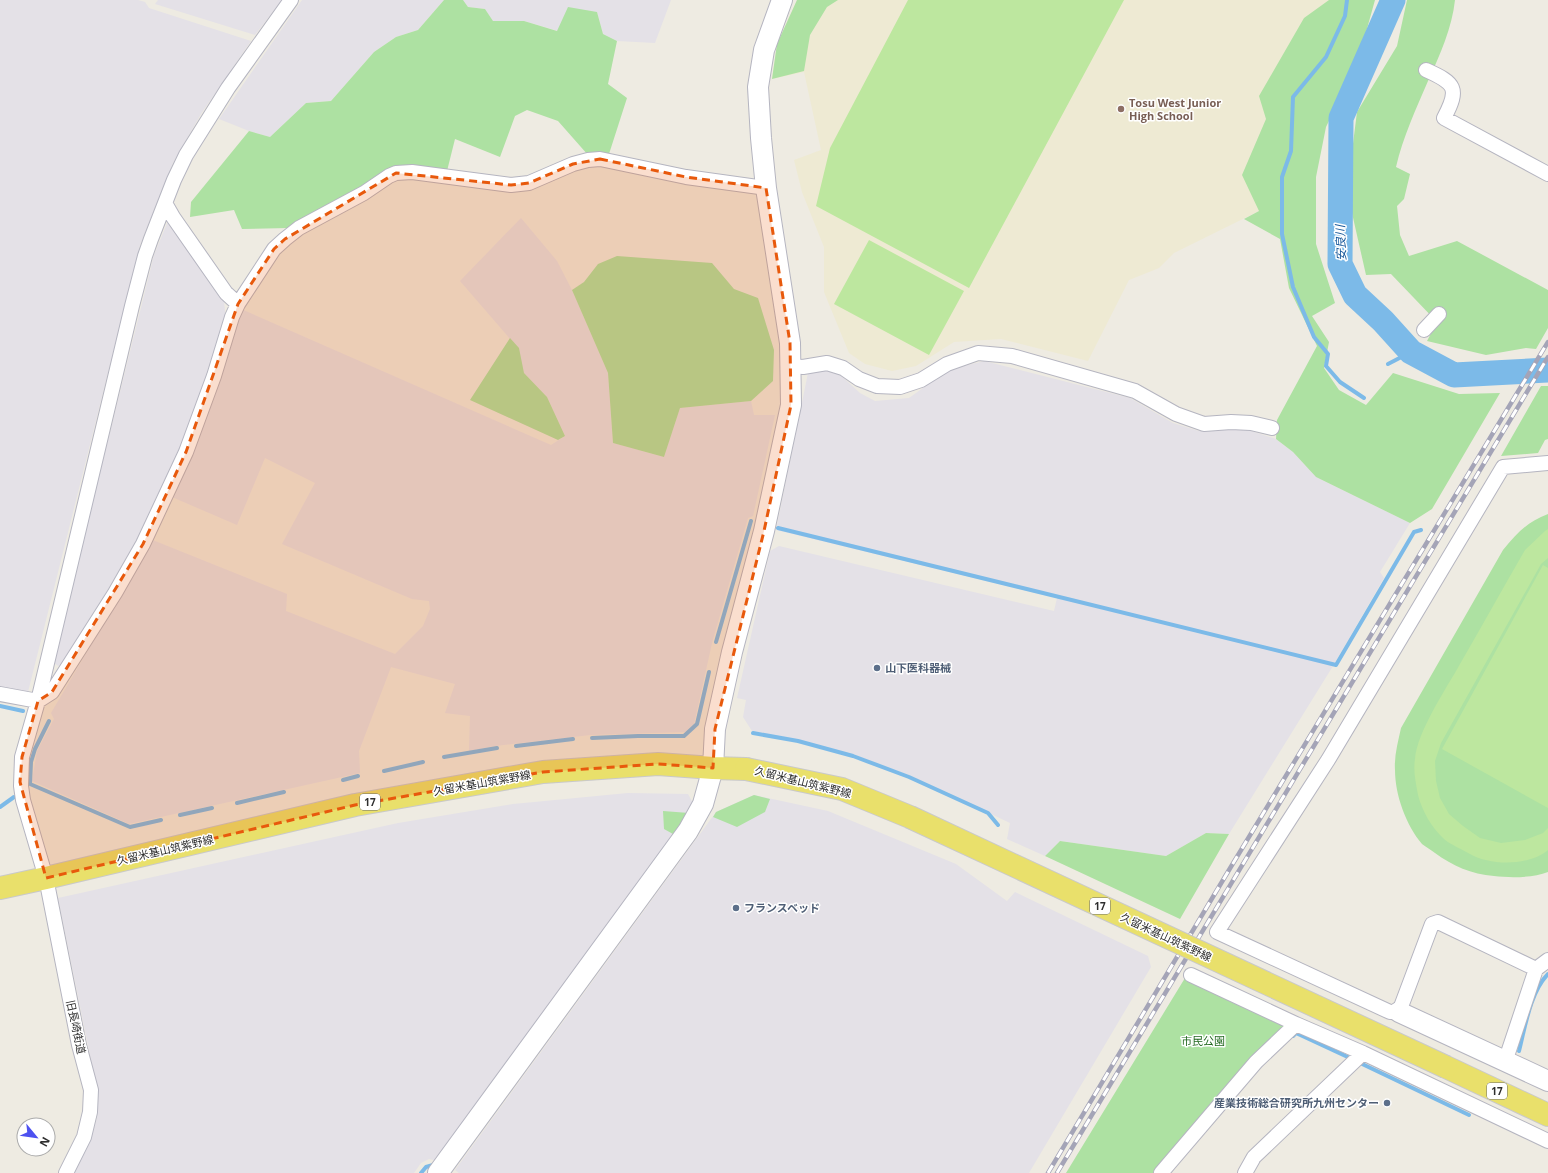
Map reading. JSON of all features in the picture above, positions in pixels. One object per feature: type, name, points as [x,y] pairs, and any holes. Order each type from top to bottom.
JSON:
[{"type":"main road","name":"久留米基山筑紫野線","points":[[0,888],[355,805],[543,772],[658,764],[746,769],[842,789],[910,817],[1548,1115]]},
{"type":"street","name":"旧長崎街道","points":[[66,1173],[84,1137],[90,1112],[91,1090],[79,1045],[46,878],[23,800],[20,782],[22,757],[38,700],[145,256],[174,180],[190,149],[228,88],[291,0]]},
{"type":"street","points":[[438,1173],[688,831],[704,804],[713,768],[715,728],[732,652],[764,531],[791,405],[790,343],[766,188],[758,87],[764,50],[782,0]]},
{"type":"street","points":[[1426,70],[1449,82],[1453,90],[1453,99],[1444,118],[1548,174]]},
{"type":"street","points":[[0,694],[38,700],[52,692],[115,593],[143,544],[186,452],[214,376],[232,317],[238,304],[274,249],[299,228],[364,193],[396,173],[412,172],[511,185],[529,183],[574,164],[588,160],[600,159],[686,177],[766,188]]},
{"type":"street","points":[[165,203],[173,217],[226,293],[238,304]]},
{"type":"street","points":[[1424,330],[1439,314]]},
{"type":"street","points":[[790,366],[803,367],[827,363],[843,368],[859,379],[877,386],[900,387],[921,380],[947,364],[978,353],[1012,356],[1136,392],[1176,414],[1204,424],[1238,422],[1251,423],[1272,428]]},
{"type":"street","points":[[1548,463],[1503,467],[1328,760],[1217,932],[1390,1012],[1398,1012],[1548,1082]]},
{"type":"street","points":[[1398,1012],[1432,924],[1438,922],[1536,969]]},
{"type":"street","points":[[1505,1062],[1536,969],[1548,960]]},
{"type":"street","points":[[1191,975],[1296,1024],[1364,1053],[1548,1141]]},
{"type":"street","points":[[1161,1173],[1256,1062],[1296,1024]]},
{"type":"street","points":[[1245,1173],[1254,1157],[1364,1053]]},
{"type":"highlighted area","points":[[600,159],[686,177],[766,188],[790,343],[791,405],[764,531],[715,729],[713,768],[658,764],[543,772],[355,805],[46,878],[20,782],[22,757],[38,701],[52,692],[143,544],[186,452],[238,304],[274,249],[285,239],[396,173],[511,185],[529,183],[573,164]]},
{"type":"shaded area","points":[[0,0],[138,0],[145,2],[149,8],[251,41],[201,114],[173,163],[140,245],[28,692],[0,687]]},
{"type":"shaded area","points":[[158,0],[282,0],[255,35],[155,4]]},
{"type":"shaded area","points":[[302,0],[444,0],[418,30],[396,37],[374,52],[331,101],[306,103],[270,137],[249,131],[219,119]]},
{"type":"shaded area","points":[[463,0],[671,0],[655,43],[617,41],[603,34],[597,12],[558,31],[524,21],[493,21],[485,9],[468,7]]},
{"type":"shaded area","points":[[797,0],[1345,0],[1259,211],[1174,253],[1159,268],[1129,280],[1088,361],[1001,339],[954,342],[916,366],[892,371],[865,364],[849,353],[824,292],[824,247],[802,192],[794,160],[821,150],[804,72],[772,79],[777,44]]},
{"type":"shaded area","points":[[521,218],[557,261],[572,290],[608,373],[613,443],[664,457],[680,408],[751,401],[754,415],[775,415],[753,516],[748,518],[712,643],[694,724],[685,732],[590,735],[495,746],[469,751],[470,716],[445,713],[455,684],[391,667],[359,751],[360,773],[129,824],[32,781],[37,751],[54,719],[51,713],[120,596],[150,539],[287,594],[286,611],[395,654],[423,626],[430,609],[429,601],[412,599],[282,544],[315,483],[265,458],[237,525],[172,497],[241,309],[551,445],[565,436],[547,397],[524,373],[518,348],[460,281]]},
{"type":"shaded area","points":[[168,221],[224,301],[226,321],[181,449],[135,544],[65,662],[58,666],[53,662],[154,255]]},
{"type":"shaded area","points":[[984,361],[1130,398],[1173,423],[1199,431],[1245,429],[1276,439],[1293,452],[1316,477],[1410,523],[1380,572],[1384,578],[1333,666],[1229,834],[1206,833],[1166,856],[1060,841],[1045,856],[1007,839],[1010,823],[911,776],[855,755],[799,740],[752,731],[743,717],[746,700],[737,698],[770,551],[779,546],[1054,611],[1057,598],[776,530],[808,373],[825,370],[836,371],[860,393],[875,401],[909,398],[948,370]]},
{"type":"shaded area","points":[[628,793],[688,794],[694,805],[438,1161],[429,1159],[421,1163],[414,1173],[74,1173],[89,1143],[97,1118],[97,1090],[58,898],[398,823],[513,804]]},
{"type":"shaded area","points":[[754,795],[828,811],[956,864],[1007,901],[1015,892],[1148,956],[1151,967],[1029,1173],[459,1173],[455,1170],[716,812]]},
{"type":"green space","points":[[444,0],[463,0],[468,7],[485,9],[493,21],[524,21],[557,31],[568,7],[597,12],[603,34],[617,41],[608,84],[627,98],[609,154],[588,155],[558,121],[527,110],[515,116],[500,157],[455,139],[447,171],[387,169],[344,200],[289,228],[242,229],[234,210],[190,217],[191,202],[249,131],[270,137],[306,103],[331,101],[374,52],[396,37],[418,30]]},
{"type":"green space","points":[[797,0],[838,0],[827,7],[810,35],[804,71],[772,79],[777,44]]},
{"type":"green space","points":[[908,0],[1124,0],[969,288],[816,206],[830,148]]},
{"type":"green space","points":[[1329,0],[1375,0],[1358,61],[1326,127],[1316,177],[1316,244],[1335,303],[1312,316],[1329,342],[1324,368],[1339,390],[1366,405],[1393,373],[1459,394],[1500,393],[1432,509],[1410,523],[1316,477],[1293,452],[1276,439],[1277,420],[1317,346],[1289,288],[1280,239],[1244,219],[1259,211],[1242,175],[1266,119],[1259,96],[1304,18]]},
{"type":"green space","points":[[1407,0],[1455,0],[1445,41],[1410,123],[1396,167],[1410,174],[1404,199],[1397,206],[1400,235],[1409,256],[1457,241],[1548,290],[1548,328],[1536,349],[1526,348],[1486,355],[1427,341],[1437,322],[1391,274],[1366,275],[1347,191],[1357,112],[1397,46]]},
{"type":"green space","points":[[869,240],[964,291],[929,355],[834,304]]},
{"type":"green space","points":[[617,256],[712,263],[734,289],[758,298],[774,350],[773,381],[751,401],[680,408],[664,457],[613,443],[608,373],[572,290],[584,282],[598,264]]},
{"type":"green space","points":[[510,338],[519,348],[524,373],[547,397],[565,436],[558,440],[470,400]]},
{"type":"green space","points":[[1541,386],[1548,386],[1548,439],[1545,440],[1538,453],[1501,456]]},
{"type":"green space","points":[[1548,514],[1548,872],[1521,877],[1486,875],[1463,869],[1449,862],[1422,844],[1416,836],[1406,819],[1399,799],[1395,765],[1396,749],[1401,728],[1503,550],[1528,524]]},
{"type":"green space","points":[[1548,529],[1548,558],[1541,564],[1441,743],[1435,761],[1436,781],[1440,798],[1449,814],[1480,838],[1501,843],[1525,840],[1543,833],[1548,828],[1548,850],[1540,855],[1521,861],[1488,861],[1453,845],[1435,830],[1422,807],[1418,795],[1414,764],[1421,736],[1433,711],[1525,550]]},
{"type":"green space","points":[[1543,565],[1548,568],[1548,808],[1442,749]]},
{"type":"green space","points":[[754,795],[770,799],[765,812],[737,827],[713,817],[716,812]]},
{"type":"green space","points":[[663,811],[689,813],[673,834],[664,829]]},
{"type":"green space","points":[[1206,833],[1229,834],[1180,919],[1045,856],[1060,841],[1166,856]]},
{"type":"green space","name":"市民公園","points":[[1185,978],[1288,1024],[1155,1173],[1066,1173]]},
{"type":"waterway","points":[[1347,0],[1345,16],[1326,57],[1293,97],[1291,151],[1282,177],[1282,234],[1293,287],[1314,337],[1328,354],[1326,366],[1340,382],[1364,398]]},
{"type":"waterway","name":"安良川","points":[[1393,0],[1341,118],[1340,264],[1355,295],[1383,321],[1411,352],[1454,375],[1548,370]]},
{"type":"waterway","points":[[1388,364],[1411,352]]},
{"type":"waterway","points":[[716,642],[751,521]]},
{"type":"waterway","points":[[778,528],[1336,665],[1414,532],[1421,530]]},
{"type":"waterway","points":[[592,738],[684,736],[697,724],[709,672]]},
{"type":"waterway","points":[[0,706],[23,711]]},
{"type":"waterway","points":[[49,721],[35,749],[31,762],[30,784],[130,827],[161,820]]},
{"type":"waterway","points":[[753,733],[798,741],[853,756],[909,777],[988,813],[998,825]]},
{"type":"waterway","points":[[516,746],[573,739]]},
{"type":"waterway","points":[[444,757],[497,748]]},
{"type":"waterway","points":[[384,771],[423,762]]},
{"type":"waterway","points":[[343,780],[358,776]]},
{"type":"waterway","points":[[237,803],[284,792]]},
{"type":"waterway","points":[[0,807],[14,797]]},
{"type":"waterway","points":[[180,815],[212,808]]},
{"type":"waterway","points":[[1519,1051],[1532,1000],[1548,974]]},
{"type":"waterway","points":[[1293,1036],[1296,1033],[1352,1059]]},
{"type":"waterway","points":[[1358,1062],[1469,1115]]},
{"type":"waterway","points":[[421,1173],[426,1167],[433,1165]]},
{"type":"railway","points":[[1048,1173],[1548,342]]},
{"type":"railway","points":[[1057,1173],[1548,357]]},
{"type":"place","name":"Tosu West Junior High School","points":[[1121,109]]},
{"type":"place","name":"山下医科器械","points":[[877,668]]},
{"type":"place","name":"フランスベッド","points":[[736,908]]},
{"type":"place","name":"産業技術総合研究所九州センター","points":[[1387,1103]]}]
